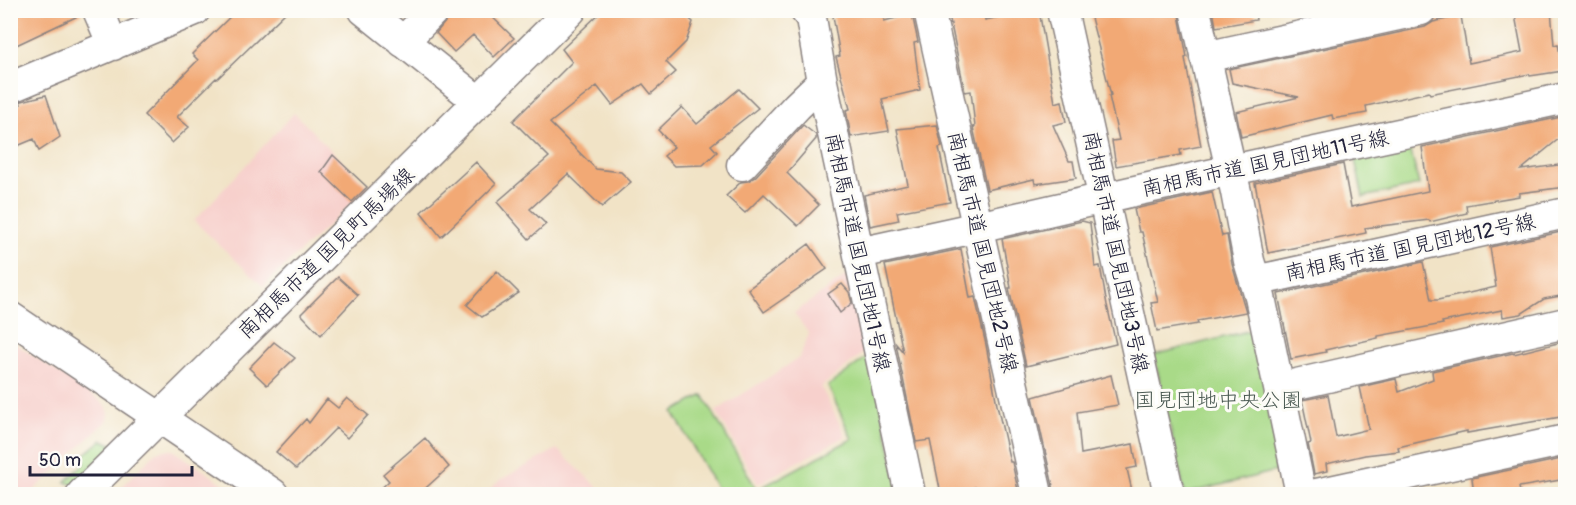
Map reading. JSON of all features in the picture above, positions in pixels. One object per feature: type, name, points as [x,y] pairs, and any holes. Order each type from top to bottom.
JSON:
[{"type":"street","points":[[98,10],[113,45]]},
{"type":"street","points":[[10,84],[14,86],[195,10]]},
{"type":"street","points":[[364,10],[479,102]]},
{"type":"street","points":[[403,42],[434,10]]},
{"type":"street","name":"南相馬市道 国見町馬場線","points":[[81,495],[571,10]]},
{"type":"street","name":"南相馬市道 国見団地2号線","points":[[929,10],[1037,495]]},
{"type":"street","name":"南相馬市道 国見団地3号線","points":[[1062,10],[1169,495]]},
{"type":"street","points":[[1195,10],[1301,495]]},
{"type":"street","points":[[1205,57],[1421,10]]},
{"type":"street","name":"南相馬市道 国見団地1号線","points":[[812,13],[822,82],[910,495]]},
{"type":"street","points":[[742,165],[822,82]]},
{"type":"street","name":"南相馬市道 国見団地11号線","points":[[859,253],[1566,98]]},
{"type":"street","name":"南相馬市道 国見団地12号線","points":[[1255,280],[1566,213]]},
{"type":"street","points":[[10,317],[273,495]]},
{"type":"street","points":[[1279,388],[1566,323]]},
{"type":"street","points":[[1317,495],[1566,440]]},
{"type":"shaded area","points":[[294,113],[369,188],[263,286],[194,221]]},
{"type":"shaded area","points":[[853,271],[870,348],[821,387],[846,436],[758,484],[716,411],[799,358],[809,334],[794,313]]},
{"type":"shaded area","points":[[10,340],[101,401],[109,413],[107,421],[30,494],[11,494]]},
{"type":"shaded area","points":[[557,449],[605,494],[483,494],[502,479]]},
{"type":"shaded area","points":[[173,450],[231,489],[226,494],[115,494],[156,452]]},
{"type":"green space","points":[[1409,143],[1419,185],[1363,197],[1354,155]]},
{"type":"green space","name":"国見団地中央公園","points":[[1256,329],[1284,469],[1185,494],[1154,355]]},
{"type":"green space","points":[[870,355],[900,494],[720,494],[673,412],[703,395],[757,490],[852,439],[828,386]]},
{"type":"green space","points":[[102,440],[114,445],[73,485],[65,482],[85,463],[84,455]]},
{"type":"building","points":[[26,10],[81,10],[82,14],[10,48],[10,17]]},
{"type":"building","points":[[237,10],[288,10],[177,117],[189,127],[172,143],[144,115],[198,60],[192,54]]},
{"type":"building","points":[[455,10],[485,10],[514,38],[494,57],[473,35],[454,52],[436,33]]},
{"type":"building","points":[[603,10],[680,10],[693,22],[686,42],[666,62],[676,72],[651,94],[643,84],[612,105],[597,86],[550,123],[596,169],[621,172],[631,182],[602,207],[568,174],[530,209],[546,224],[529,239],[497,202],[549,157],[513,121],[572,62],[562,49]]},
{"type":"building","points":[[838,10],[883,10],[884,21],[912,14],[918,42],[914,43],[920,90],[882,99],[889,131],[851,137],[846,110],[850,109],[836,57],[840,56],[833,16]]},
{"type":"building","points":[[948,10],[983,10],[985,20],[1039,10],[1055,103],[1062,101],[1066,122],[1053,125],[1069,161],[1073,161],[1076,178],[1035,184],[1034,179],[987,190],[973,127],[975,127],[971,91],[965,92]]},
{"type":"building","points":[[1089,10],[1178,10],[1201,146],[1180,150],[1181,155],[1116,166],[1112,141],[1119,140],[1109,96],[1111,95]]},
{"type":"building","points":[[1213,10],[1255,10],[1256,20],[1216,27]]},
{"type":"building","points":[[1514,10],[1551,10],[1554,45],[1558,44],[1563,71],[1530,76],[1529,74],[1430,94],[1429,92],[1366,106],[1367,113],[1333,119],[1332,115],[1241,137],[1236,112],[1299,97],[1232,83],[1229,69],[1425,27],[1433,22],[1461,16],[1469,63],[1522,52]]},
{"type":"building","points":[[739,89],[758,108],[711,145],[717,152],[703,165],[674,166],[664,156],[674,147],[658,130],[682,107],[697,124]]},
{"type":"building","points":[[46,95],[60,137],[39,151],[34,139],[10,149],[10,108],[21,104],[22,101]]},
{"type":"building","points":[[1566,116],[1566,133],[1521,170],[1566,164],[1566,187],[1519,193],[1519,196],[1466,205],[1467,213],[1430,222],[1429,220],[1365,228],[1366,233],[1268,253],[1255,183],[1343,164],[1351,207],[1428,191],[1422,147]]},
{"type":"building","points":[[803,125],[816,135],[816,139],[787,173],[819,205],[798,226],[764,194],[745,213],[726,196],[741,182],[755,177]]},
{"type":"building","points":[[937,125],[942,147],[939,148],[950,202],[897,212],[899,220],[870,226],[864,195],[908,185],[897,129]]},
{"type":"building","points":[[333,155],[367,187],[352,202],[321,172]]},
{"type":"building","points":[[476,162],[496,184],[441,237],[421,212]]},
{"type":"building","points":[[1212,192],[1222,236],[1227,235],[1232,264],[1246,312],[1157,331],[1151,303],[1158,302],[1142,232],[1139,232],[1134,209]]},
{"type":"building","points":[[1082,221],[1090,223],[1095,267],[1100,266],[1116,344],[1026,366],[1009,288],[1011,288],[1002,239]]},
{"type":"building","points":[[1566,231],[1566,295],[1544,299],[1521,314],[1503,317],[1502,310],[1378,336],[1378,338],[1325,350],[1326,352],[1291,359],[1278,294],[1423,262],[1431,300],[1438,300],[1496,287],[1490,247]]},
{"type":"building","points":[[809,244],[827,269],[764,312],[748,289]]},
{"type":"building","points":[[961,249],[970,298],[975,297],[997,405],[1019,495],[978,495],[977,487],[941,494],[930,440],[916,442],[896,344],[903,352],[885,265]]},
{"type":"building","points":[[497,271],[519,293],[482,317],[467,305]]},
{"type":"building","points":[[338,277],[358,295],[321,335],[301,314]]},
{"type":"building","points":[[842,284],[849,292],[852,303],[840,313],[828,294]]},
{"type":"building","points":[[1566,341],[1566,416],[1467,433],[1467,431],[1398,447],[1399,451],[1365,455],[1326,464],[1327,471],[1314,474],[1308,444],[1311,443],[1302,400],[1328,395],[1336,437],[1369,429],[1360,387],[1396,379],[1399,392],[1433,379],[1432,371]]},
{"type":"building","points":[[274,342],[295,358],[267,385],[249,368]]},
{"type":"building","points":[[1111,375],[1118,405],[1077,412],[1081,454],[1133,444],[1137,467],[1127,469],[1133,495],[1055,495],[1033,397]]},
{"type":"building","points":[[347,398],[368,415],[347,438],[336,428],[296,469],[276,452],[306,419],[309,423],[327,399],[338,408]]},
{"type":"building","points":[[425,438],[449,467],[418,495],[374,495],[389,481],[383,474]]},
{"type":"building","points":[[1566,458],[1566,479],[1519,487],[1520,492],[1509,495],[1474,495],[1472,478]]}]
